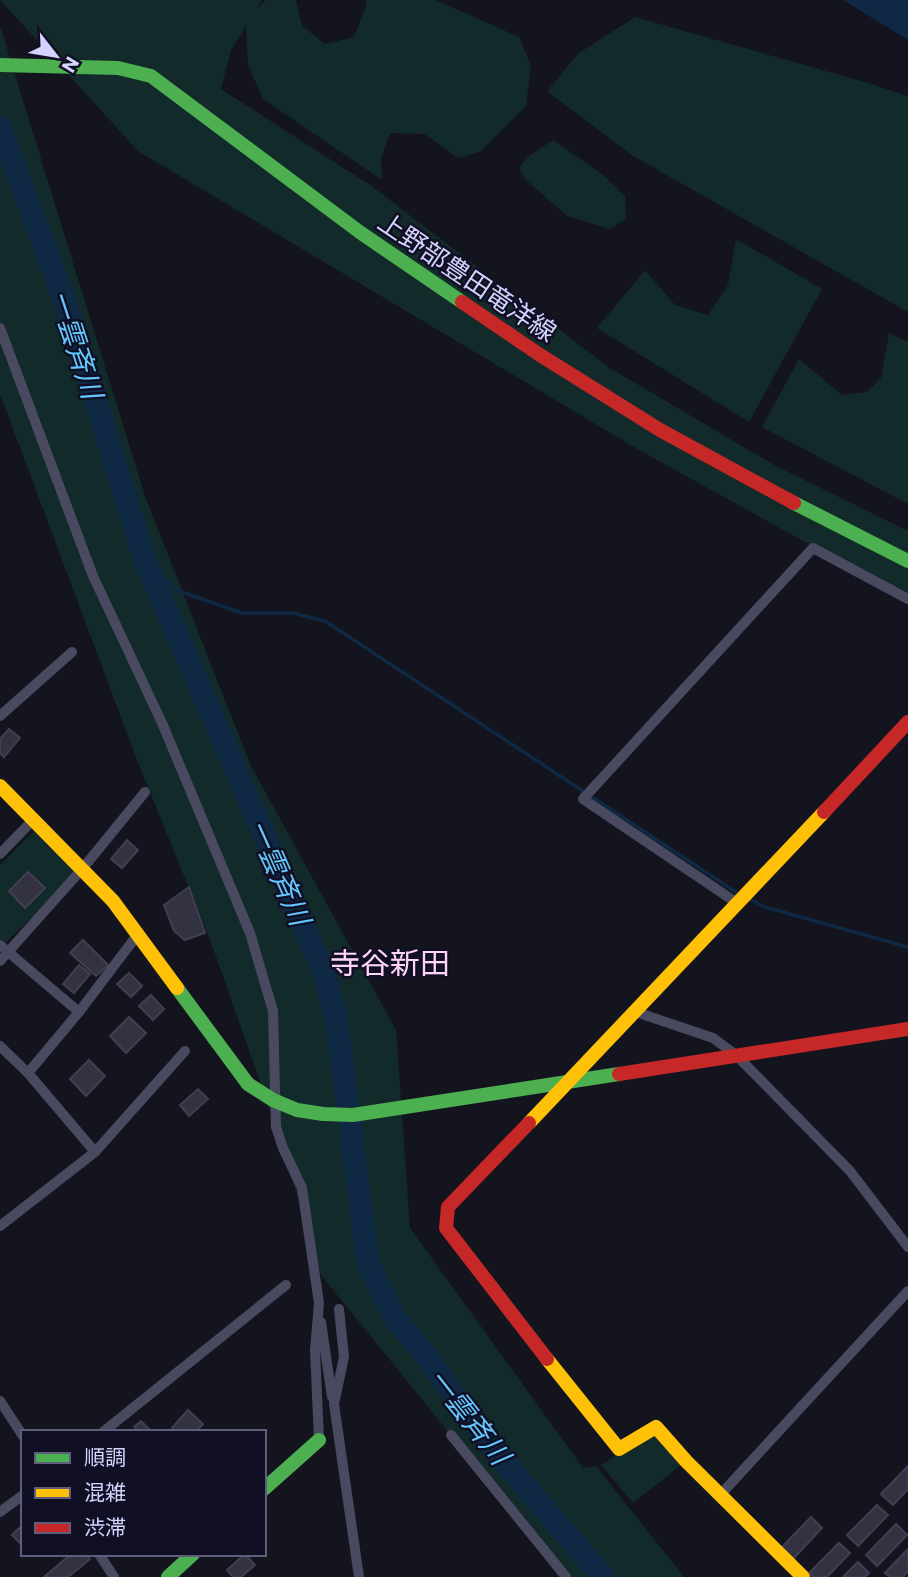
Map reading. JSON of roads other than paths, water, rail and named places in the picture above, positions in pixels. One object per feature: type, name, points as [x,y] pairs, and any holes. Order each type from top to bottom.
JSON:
[{"type":"street","name":"上野部豊田竜洋線","points":[[0,65],[118,68],[151,76],[361,233],[540,355],[660,430],[908,561]]},
{"type":"street","points":[[0,328],[93,576],[162,723],[250,933],[273,1011],[276,1127],[302,1188],[359,1577]]},
{"type":"street","points":[[737,903],[583,799],[813,548],[908,599]]},
{"type":"street","points":[[0,716],[72,652]]},
{"type":"street","points":[[803,1577],[685,1461],[656,1427],[619,1449],[551,1366],[446,1228],[448,1207],[636,1012],[908,722]]},
{"type":"street","points":[[0,786],[83,868],[138,934],[248,1084],[276,1103],[303,1113],[352,1115],[908,1029]]},
{"type":"street","points":[[0,961],[83,868],[145,792]]},
{"type":"street","points":[[0,855],[34,819]]},
{"type":"street","points":[[27,1073],[79,1012],[138,934]]},
{"type":"street","points":[[0,945],[79,1012]]},
{"type":"street","points":[[636,1012],[713,1038],[736,1055],[850,1171],[908,1247]]},
{"type":"street","points":[[0,1046],[95,1152]]},
{"type":"street","points":[[0,1226],[95,1152],[185,1051]]},
{"type":"street","points":[[105,1430],[286,1285]]},
{"type":"street","points":[[721,1494],[908,1290]]},
{"type":"street","points":[[266,1487],[319,1440],[314,1350],[319,1303]]},
{"type":"street","points":[[334,1404],[344,1357],[339,1309]]},
{"type":"street","points":[[0,1401],[21,1433]]},
{"type":"street","points":[[451,1435],[566,1577]]},
{"type":"street","points":[[0,1512],[21,1496]]},
{"type":"street","points":[[100,1556],[114,1577]]},
{"type":"street","points":[[168,1577],[191,1556]]},
{"type":"water","points":[[843,0],[908,0],[908,40]]},
{"type":"waterway","name":"一雲斉川","points":[[0,127],[66,304],[145,561],[324,973],[336,1017],[368,1263],[394,1317],[425,1354],[489,1444],[603,1577]]},
{"type":"waterway","points":[[145,561],[179,591],[242,613],[293,613],[325,621],[739,894]]},
{"type":"waterway","points":[[749,899],[765,907],[908,947]]},
{"type":"district","name":"寺谷新田","points":[[390,961]]}]
